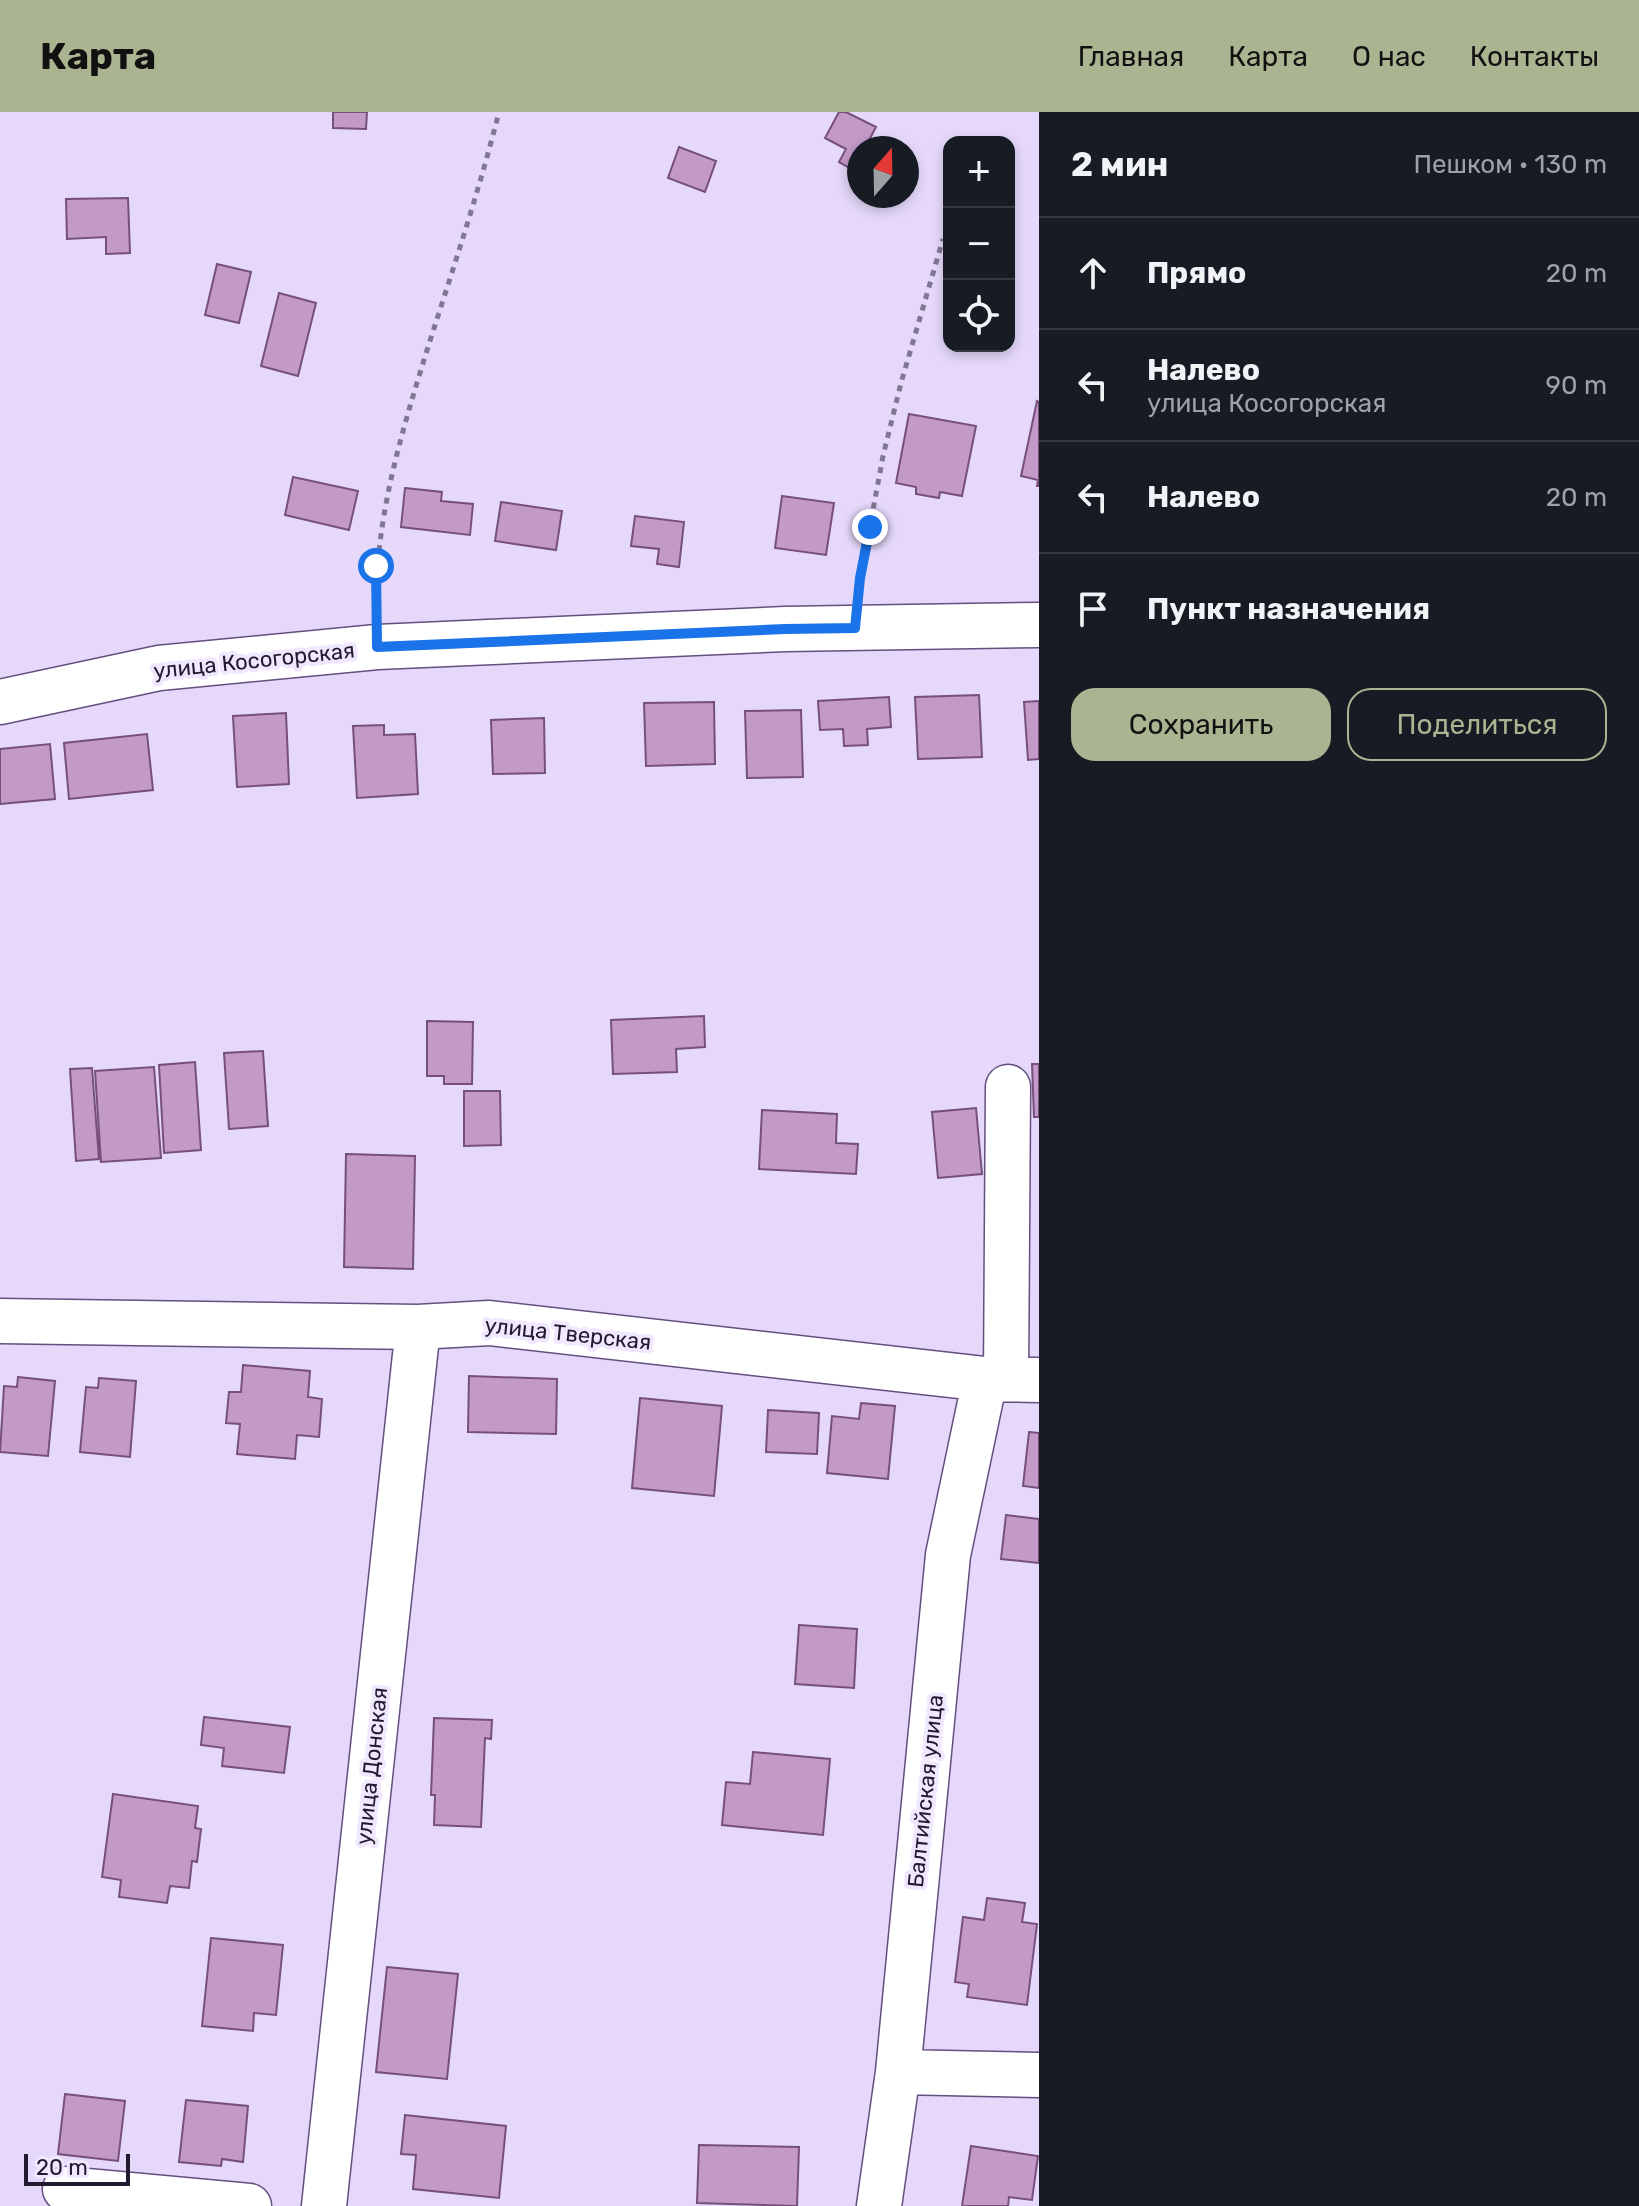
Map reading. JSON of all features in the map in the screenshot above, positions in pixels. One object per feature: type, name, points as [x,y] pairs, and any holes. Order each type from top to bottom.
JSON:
[{"type":"street","name":"улица Косогорская","points":[[0,702],[159,668],[377,647],[785,629],[1039,625]]},
{"type":"street","name":"Балтийская улица","points":[[879,2206],[898,2072],[948,1555],[1010,1379],[1008,1087]]},
{"type":"street","name":"улица Тверская","points":[[0,1321],[418,1327],[489,1323],[1010,1379]]},
{"type":"street","name":"улица Донская","points":[[324,2206],[418,1327]]},
{"type":"street","points":[[898,2072],[1039,2075]]},
{"type":"street","points":[[65,2189],[249,2206]]},
{"type":"path","points":[[377,647],[376,566],[388,491],[404,422],[485,166],[499,112]]},
{"type":"path","points":[[855,628],[860,578],[883,456],[943,239]]},
{"type":"building","points":[[333,112],[367,112],[366,129],[333,128]]},
{"type":"building","points":[[839,112],[846,112],[876,127],[871,136],[847,136],[847,167],[839,162],[846,149],[825,138]]},
{"type":"building","points":[[679,147],[716,161],[705,192],[668,178]]},
{"type":"building","points":[[128,198],[130,253],[106,254],[106,237],[67,239],[66,199]]},
{"type":"building","points":[[217,264],[251,272],[239,323],[205,315]]},
{"type":"building","points":[[279,293],[316,303],[298,376],[261,366]]},
{"type":"building","points":[[1037,401],[1039,486],[1038,480],[1021,476]]},
{"type":"building","points":[[909,414],[976,426],[962,496],[940,492],[939,498],[916,494],[916,487],[896,483]]},
{"type":"building","points":[[293,477],[358,491],[349,530],[285,515]]},
{"type":"building","points":[[405,488],[442,492],[441,501],[473,504],[470,535],[401,527]]},
{"type":"building","points":[[782,496],[834,503],[826,555],[775,548]]},
{"type":"building","points":[[501,502],[562,511],[556,550],[495,541]]},
{"type":"building","points":[[635,516],[684,522],[679,567],[657,564],[659,549],[631,546]]},
{"type":"building","points":[[979,695],[982,757],[918,759],[915,697]]},
{"type":"building","points":[[889,697],[891,727],[867,729],[868,745],[844,746],[843,729],[820,730],[818,701]]},
{"type":"building","points":[[1039,701],[1039,759],[1028,760],[1024,702]]},
{"type":"building","points":[[714,702],[715,764],[646,766],[644,703]]},
{"type":"building","points":[[801,710],[803,777],[747,778],[745,711]]},
{"type":"building","points":[[286,713],[289,784],[237,787],[233,716]]},
{"type":"building","points":[[544,718],[545,773],[493,774],[491,720]]},
{"type":"building","points":[[384,725],[384,735],[415,734],[418,794],[357,798],[353,726]]},
{"type":"building","points":[[147,734],[153,790],[69,799],[64,743]]},
{"type":"building","points":[[50,744],[55,799],[0,804],[0,749]]},
{"type":"building","points":[[704,1016],[705,1047],[676,1049],[677,1072],[613,1074],[611,1020]]},
{"type":"building","points":[[427,1021],[473,1022],[472,1084],[444,1084],[444,1076],[427,1076]]},
{"type":"building","points":[[263,1051],[268,1126],[229,1129],[224,1053]]},
{"type":"building","points":[[195,1062],[201,1150],[164,1153],[159,1065]]},
{"type":"building","points":[[1032,1064],[1039,1064],[1039,1117],[1034,1117]]},
{"type":"building","points":[[154,1067],[161,1158],[101,1162],[95,1071]]},
{"type":"building","points":[[92,1068],[99,1159],[76,1161],[70,1069]]},
{"type":"building","points":[[464,1091],[500,1091],[501,1145],[464,1146]]},
{"type":"building","points":[[976,1108],[982,1174],[938,1178],[932,1112]]},
{"type":"building","points":[[762,1110],[837,1114],[836,1143],[858,1144],[856,1174],[759,1169]]},
{"type":"building","points":[[346,1154],[415,1156],[413,1269],[344,1267]]},
{"type":"building","points":[[243,1365],[310,1371],[308,1397],[322,1399],[319,1437],[297,1435],[295,1459],[237,1454],[240,1424],[226,1423],[229,1392],[241,1392]]},
{"type":"building","points":[[469,1376],[557,1379],[556,1434],[468,1432]]},
{"type":"building","points":[[18,1377],[55,1381],[48,1456],[0,1452],[4,1386],[17,1387]]},
{"type":"building","points":[[99,1378],[136,1381],[130,1457],[80,1452],[86,1387],[98,1388]]},
{"type":"building","points":[[640,1398],[722,1406],[714,1496],[632,1488]]},
{"type":"building","points":[[861,1403],[895,1406],[888,1479],[827,1473],[832,1416],[859,1419]]},
{"type":"building","points":[[768,1410],[819,1413],[817,1454],[766,1452]]},
{"type":"building","points":[[1029,1432],[1039,1433],[1039,1488],[1023,1486]]},
{"type":"building","points":[[1006,1515],[1039,1519],[1039,1563],[1001,1559]]},
{"type":"building","points":[[799,1625],[857,1629],[854,1688],[795,1684]]},
{"type":"building","points":[[204,1717],[290,1727],[284,1773],[222,1766],[224,1748],[201,1745]]},
{"type":"building","points":[[434,1718],[492,1720],[491,1739],[485,1738],[481,1827],[434,1825],[435,1795],[431,1795]]},
{"type":"building","points":[[753,1752],[830,1759],[823,1835],[722,1825],[726,1782],[750,1784]]},
{"type":"building","points":[[113,1794],[198,1806],[195,1828],[201,1829],[197,1862],[192,1861],[189,1888],[170,1886],[167,1903],[119,1897],[121,1880],[102,1877]]},
{"type":"building","points":[[987,1898],[1025,1903],[1022,1922],[1037,1924],[1027,2005],[967,1997],[969,1984],[955,1982],[963,1917],[984,1920]]},
{"type":"building","points":[[211,1938],[283,1945],[276,2015],[254,2013],[253,2031],[202,2026]]},
{"type":"building","points":[[387,1967],[458,1974],[447,2079],[376,2072]]},
{"type":"building","points":[[65,2094],[125,2101],[118,2161],[58,2154]]},
{"type":"building","points":[[186,2100],[248,2106],[243,2162],[222,2159],[221,2166],[179,2162]]},
{"type":"building","points":[[405,2115],[506,2126],[499,2198],[413,2189],[416,2155],[401,2154]]},
{"type":"building","points":[[699,2145],[799,2147],[797,2206],[697,2203]]},
{"type":"building","points":[[971,2146],[1038,2156],[1032,2200],[1009,2197],[1008,2206],[962,2206]]},
{"type":"route","points":[[376,566],[377,647],[855,628],[870,527]]}]
